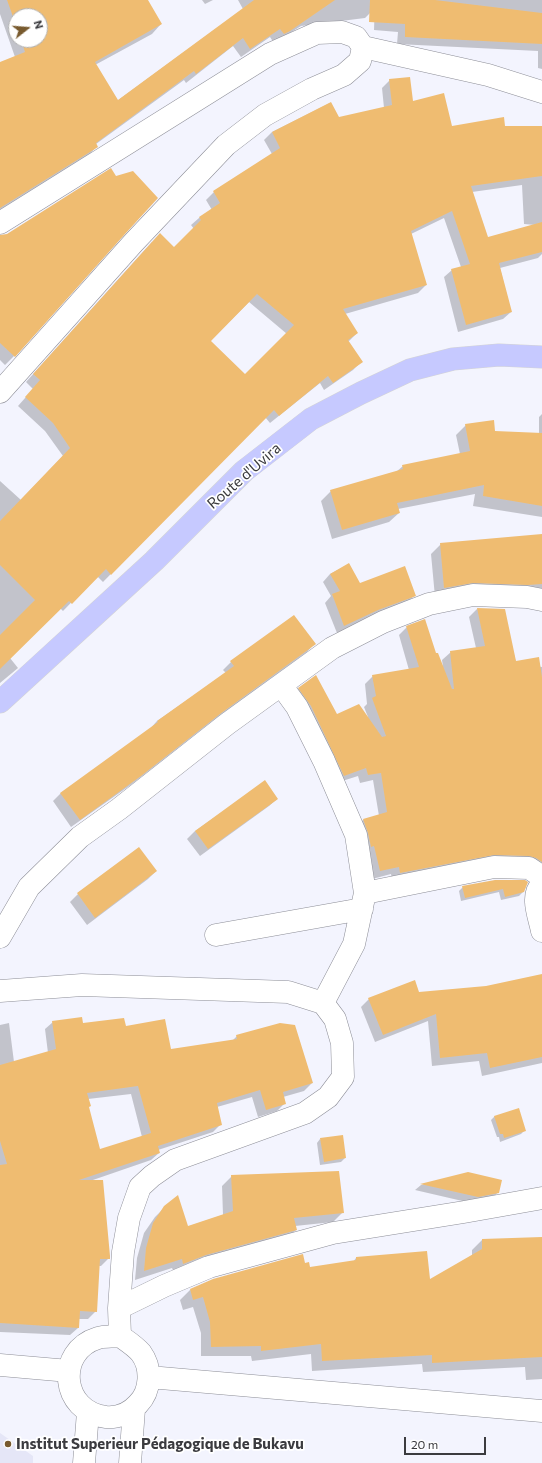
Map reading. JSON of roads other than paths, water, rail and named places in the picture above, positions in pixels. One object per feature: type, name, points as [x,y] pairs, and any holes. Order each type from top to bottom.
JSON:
[{"type":"main road","name":"Route d'Uvira","points":[[0,702],[154,561],[244,472],[311,419],[361,392],[410,370],[453,359],[499,355],[542,357]]},
{"type":"street","points":[[0,223],[270,54],[317,32],[342,32],[356,37],[363,47],[488,75],[542,92]]},
{"type":"street","points":[[0,392],[144,231],[226,145],[265,115],[312,89],[344,75],[360,61],[363,47]]},
{"type":"street","points":[[0,937],[29,887],[80,837],[119,809],[227,724],[332,648],[383,622],[429,604],[473,595],[527,597],[542,600]]},
{"type":"street","points":[[281,684],[297,707],[324,761],[356,835],[364,901],[354,944],[323,1003]]},
{"type":"street","points":[[216,935],[364,901],[494,867],[529,868],[542,877]]},
{"type":"street","points":[[542,884],[538,888],[535,898],[542,931]]},
{"type":"street","points":[[0,991],[82,986],[288,992],[323,1003],[335,1019],[342,1043],[343,1077],[328,1097],[306,1113],[175,1160],[152,1176],[140,1187],[129,1218],[123,1252],[120,1336]]},
{"type":"street","points":[[120,1308],[164,1286],[209,1267],[333,1232],[464,1212],[542,1198]]},
{"type":"street","points":[[120,1336],[142,1354],[147,1366],[149,1378],[147,1389],[142,1400],[134,1409],[123,1415],[111,1418],[88,1412],[79,1405],[72,1394],[69,1383],[69,1371],[73,1359],[79,1349],[89,1342],[100,1338],[120,1336]]},
{"type":"street","points":[[0,1365],[69,1371]]},
{"type":"street","points":[[149,1378],[542,1411]]},
{"type":"street","points":[[130,1463],[134,1409]]},
{"type":"street","points":[[84,1463],[88,1412]]},
{"type":"place","name":"Institut Superieur Pédagogique de Bukavu","points":[[8,1444]]}]
